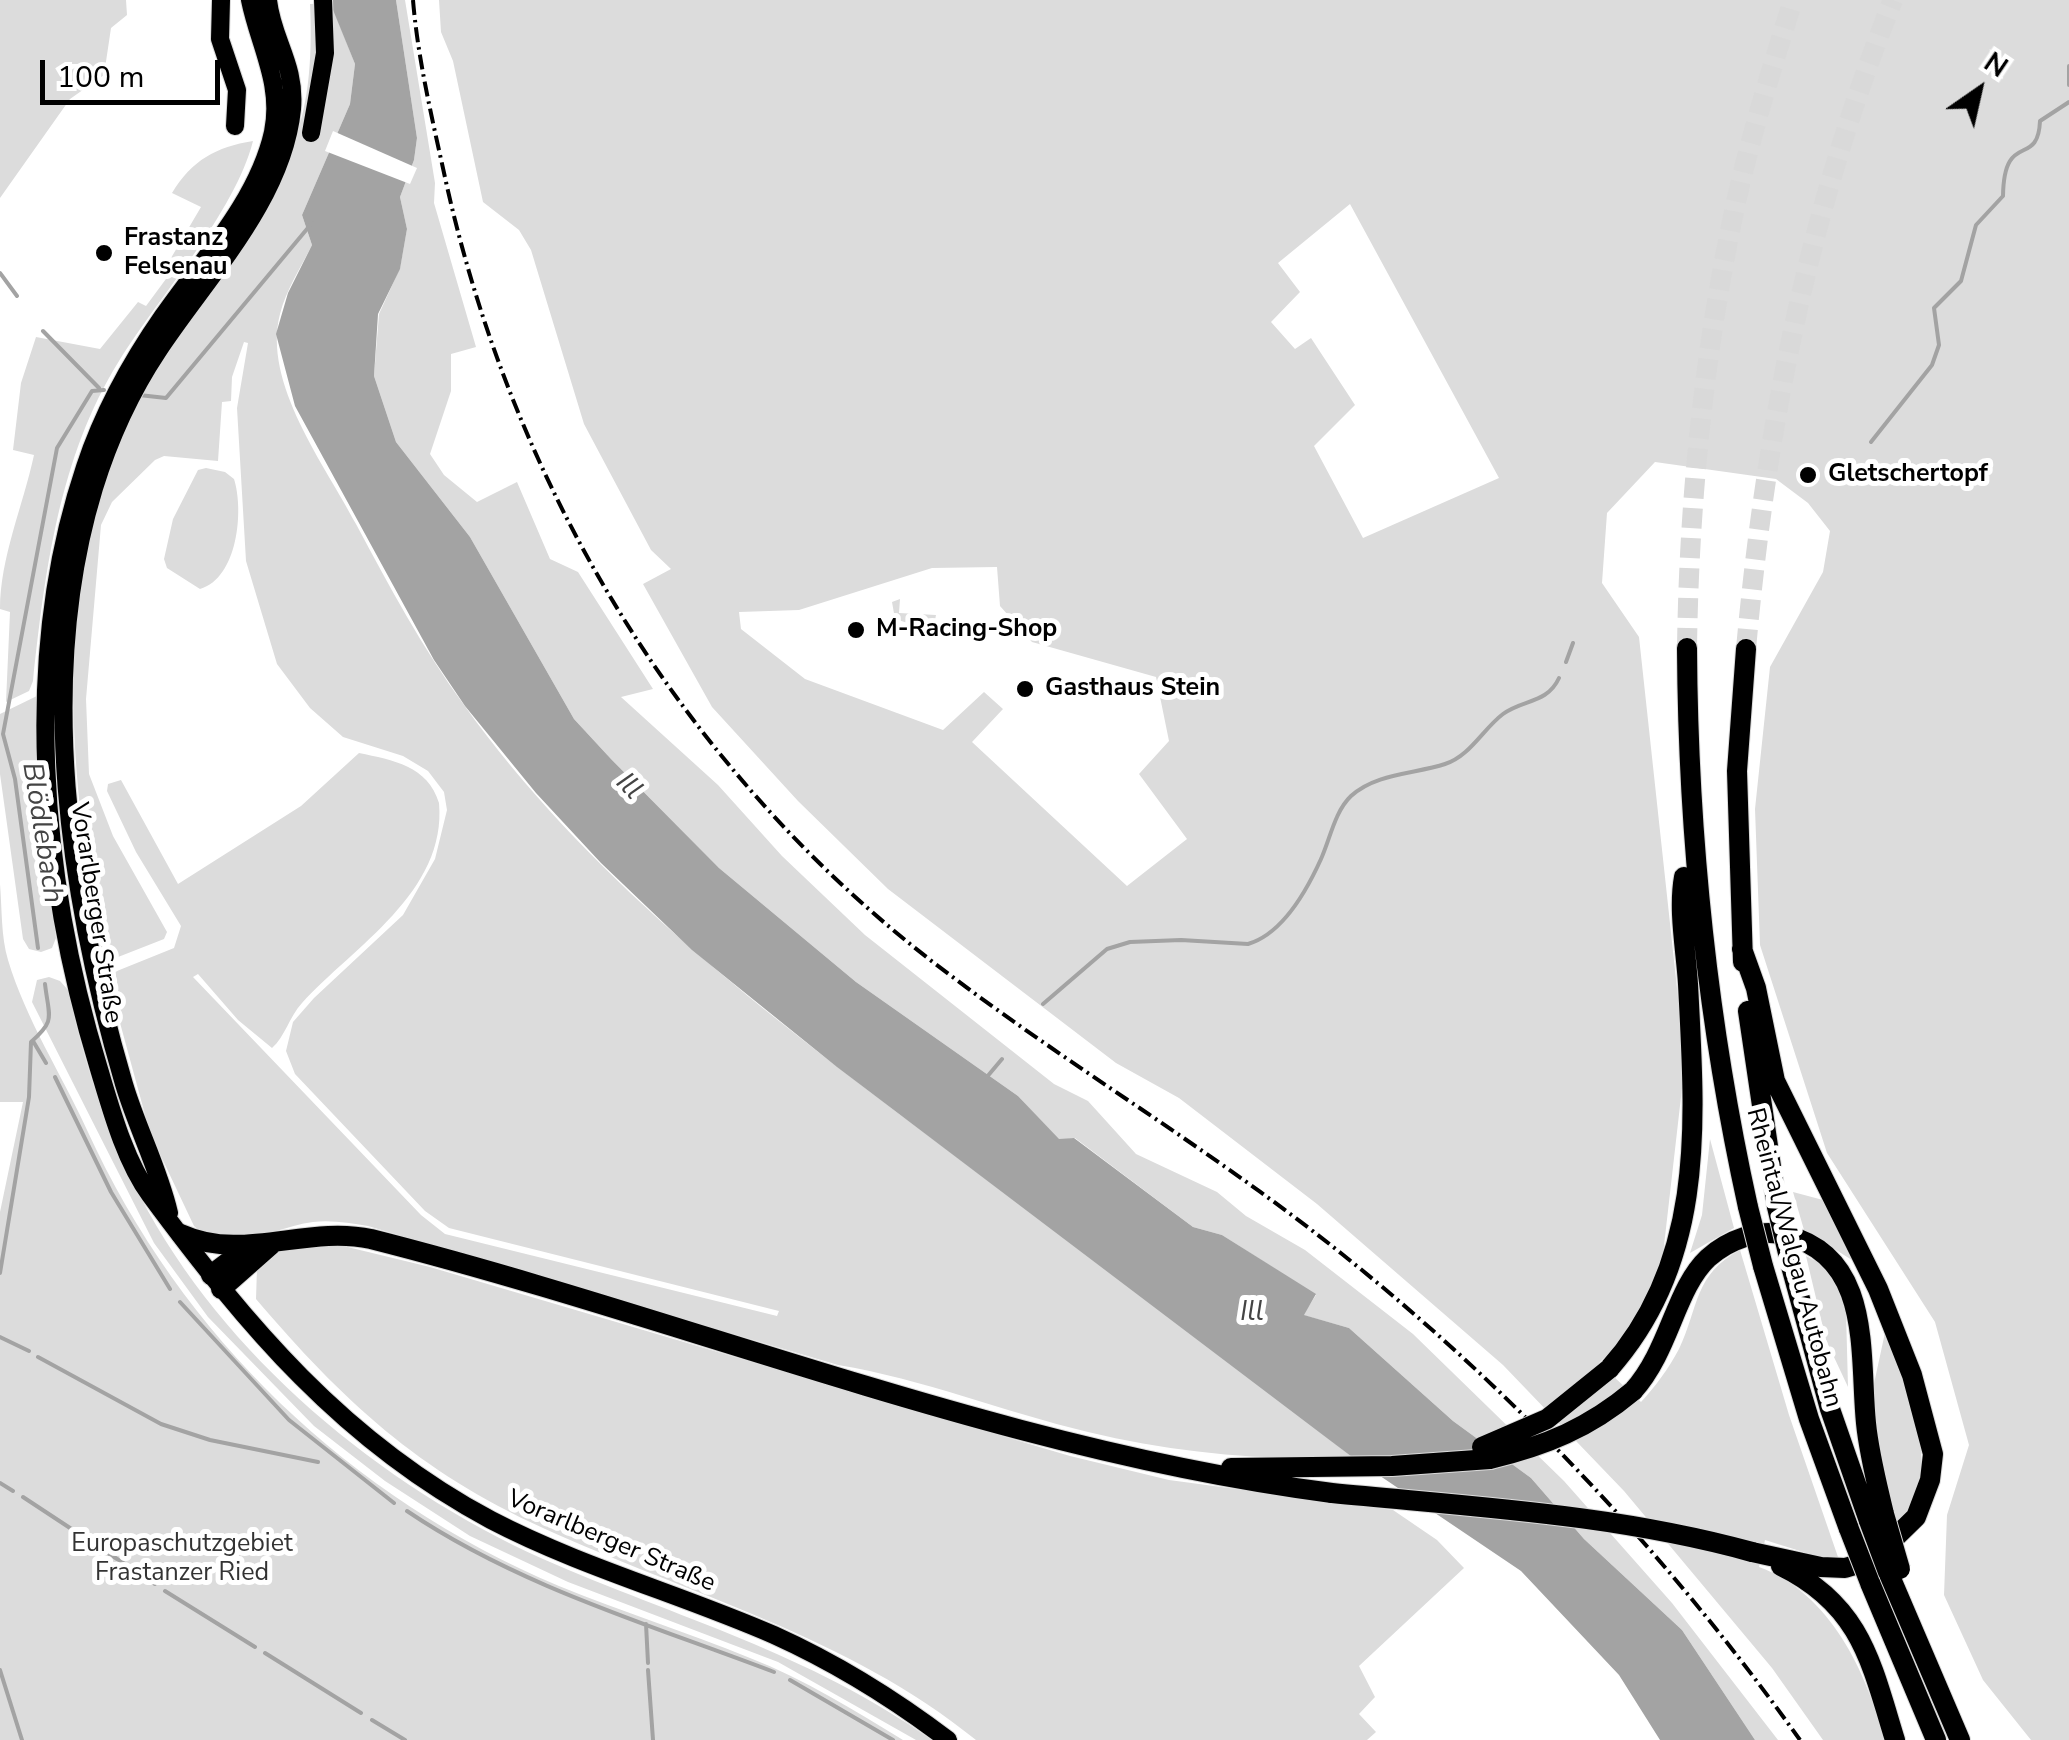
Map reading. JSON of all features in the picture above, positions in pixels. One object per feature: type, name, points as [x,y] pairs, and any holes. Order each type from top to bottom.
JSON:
[{"type":"highway","name":"Rheintal/Walgau Autobahn","points":[[1687,648],[1692,852],[1709,998],[1748,1207],[1808,1419],[1867,1521]]},
{"type":"highway","name":"Rheintal/Walgau Autobahn","points":[[1746,650],[1738,771],[1742,948],[1755,1077],[1777,1206],[1830,1409],[1936,1740]]},
{"type":"highway","points":[[1442,1461],[1547,1418],[1610,1369],[1645,1324],[1662,1292],[1687,1216],[1694,1104],[1683,883],[1692,852]]},
{"type":"highway","points":[[1204,1468],[1248,1481],[1332,1493],[1597,1519],[1682,1532],[1821,1567],[1845,1568],[1872,1560],[1916,1517],[1930,1480],[1933,1454],[1912,1375],[1878,1289],[1775,1081],[1756,988],[1742,948]]},
{"type":"highway","points":[[181,1234],[226,1248],[332,1233],[371,1239],[1025,1430],[1152,1461],[1204,1468],[1291,1468],[1490,1459],[1558,1440],[1597,1420],[1633,1391],[1659,1357],[1690,1281],[1710,1256],[1730,1242],[1778,1233],[1808,1243],[1833,1262],[1855,1300],[1866,1426],[1867,1521]]},
{"type":"highway","points":[[216,1282],[276,1240]]},
{"type":"highway","points":[[216,1282],[250,1246]]},
{"type":"highway","points":[[1752,1552],[1822,1590],[1842,1611],[1864,1644],[1895,1740]]},
{"type":"highway","name":"Rheintal/Walgau Autobahn","points":[[1886,1575],[1960,1740]]},
{"type":"main road","points":[[221,0],[217,20],[235,76],[235,126]]},
{"type":"main road","points":[[310,134],[325,52],[323,0]]},
{"type":"main road","name":"Vorarlberger Straße","points":[[257,4],[292,71],[288,136],[252,214],[149,366],[106,453],[82,533],[66,647],[64,714],[73,832],[95,966],[124,1085],[169,1213],[216,1282],[304,1384],[433,1485],[541,1544],[823,1658],[948,1740]]},
{"type":"green space","points":[[0,0],[126,0],[127,15],[111,28],[104,75],[70,99],[0,198]]},
{"type":"green space","points":[[396,0],[405,0],[435,183],[434,203],[476,347],[451,354],[451,391],[430,454],[444,475],[477,502],[517,482],[550,559],[578,572],[653,689],[621,697],[718,785],[782,856],[865,935],[1054,1084],[1088,1101],[1136,1154],[1217,1192],[1246,1216],[1305,1250],[1413,1334],[1564,1481],[1672,1603],[1778,1740],[1755,1740],[1682,1630],[1584,1539],[1531,1478],[1453,1421],[1349,1328],[1303,1315],[1316,1295],[1222,1235],[1193,1227],[1075,1138],[1059,1140],[1018,1096],[856,982],[719,868],[574,719],[470,537],[396,442],[374,376],[379,314],[400,268],[407,229],[400,197],[414,160],[417,138]]},
{"type":"green space","points":[[439,0],[2069,0],[2069,1740],[2031,1740],[1983,1680],[1944,1595],[1947,1515],[1969,1445],[1935,1322],[1827,1153],[1760,945],[1755,809],[1770,667],[1823,572],[1830,531],[1808,503],[1776,479],[1655,462],[1607,513],[1602,583],[1639,637],[1685,1062],[1662,1263],[1629,1333],[1599,1363],[1641,1402],[1679,1349],[1706,1281],[1725,1259],[1740,1250],[1789,1415],[1838,1557],[1819,1557],[1765,1540],[1759,1567],[1806,1595],[1842,1638],[1867,1688],[1884,1740],[1823,1740],[1772,1668],[1624,1491],[1503,1365],[1317,1204],[1179,1098],[1116,1063],[888,889],[798,801],[712,707],[643,584],[671,569],[651,550],[584,424],[531,250],[519,230],[483,202],[453,61],[441,32]],"holes":[[[1350,204],[1499,478],[1363,538],[1314,446],[1355,405],[1311,338],[1295,349],[1271,322],[1300,292],[1278,263]],[[997,567],[1000,606],[1032,642],[1156,677],[1169,741],[1139,774],[1187,839],[1127,886],[972,742],[1003,709],[984,692],[943,730],[805,679],[741,629],[739,612],[799,610],[932,568]]]},
{"type":"green space","points":[[331,3],[355,64],[350,104],[302,215],[312,245],[280,314],[280,368],[314,450],[449,684],[511,766],[562,824],[673,932],[853,1079],[1352,1457],[1220,1454],[1088,1432],[838,1365],[368,1226],[313,1222],[236,1240],[207,1235],[194,1226],[150,1133],[107,975],[174,948],[181,926],[136,852],[107,791],[108,784],[121,780],[178,884],[301,806],[359,753],[396,762],[418,773],[439,803],[438,835],[413,891],[370,939],[302,1003],[272,1048],[238,1020],[198,974],[193,977],[421,1215],[445,1234],[777,1316],[779,1311],[449,1228],[425,1211],[295,1074],[286,1051],[293,1022],[403,915],[435,859],[447,810],[444,792],[428,771],[403,756],[343,737],[310,708],[277,664],[246,561],[237,408],[248,343],[244,342],[232,377],[231,401],[222,402],[218,461],[164,456],[155,460],[112,502],[101,525],[86,699],[89,774],[113,836],[167,932],[164,939],[113,959],[102,952],[75,753],[77,618],[86,552],[102,487],[144,388],[254,215],[292,145],[307,93],[310,4]]},
{"type":"green space","points":[[253,141],[230,196],[119,361],[82,436],[58,516],[33,681],[29,691],[6,702],[10,612],[0,609],[1,590],[34,455],[13,450],[21,383],[36,337],[100,349],[138,302],[146,306],[177,264],[171,258],[201,207],[172,193],[180,182],[206,157]]},
{"type":"green space","points":[[198,470],[225,472],[234,479],[238,525],[223,572],[200,589],[167,568],[164,559],[173,519]]},
{"type":"green space","points":[[900,599],[899,613],[936,615],[933,631],[895,619],[892,602]]},
{"type":"green space","points":[[41,694],[38,797],[56,938],[52,948],[41,952],[29,949],[23,939],[0,774],[0,714]]},
{"type":"green space","name":"Europaschutzgebiet Frastanzer Ried","points":[[0,884],[4,942],[15,982],[126,1206],[171,1276],[223,1342],[280,1403],[342,1457],[410,1506],[482,1549],[559,1586],[770,1666],[903,1740],[0,1740],[0,1212],[23,1102],[0,1102]]},
{"type":"green space","points":[[49,977],[68,990],[106,1121],[140,1196],[175,1255],[215,1310],[261,1362],[312,1410],[423,1494],[483,1529],[543,1559],[790,1660],[885,1709],[932,1740],[916,1740],[778,1662],[568,1582],[470,1536],[385,1481],[314,1426],[208,1317],[154,1243],[32,1002],[37,980]]},
{"type":"green space","points":[[1710,1139],[1734,1228],[1690,1253],[1702,1215]]},
{"type":"green space","points":[[1793,1192],[1823,1200],[1852,1260],[1804,1230]]},
{"type":"green space","points":[[331,1243],[430,1267],[1070,1456],[1169,1480],[1393,1510],[1437,1540],[1464,1568],[1359,1666],[1375,1697],[1359,1714],[1376,1732],[1367,1740],[976,1740],[927,1704],[822,1645],[543,1528],[458,1483],[420,1457],[352,1401],[256,1299],[257,1268],[281,1250]]},
{"type":"green space","points":[[1806,1256],[1830,1268],[1846,1312],[1848,1387],[1826,1340]]},
{"type":"green space","points":[[1886,1328],[1921,1433],[1921,1490],[1898,1528],[1883,1471],[1872,1393]]},
{"type":"water","name":"Ill","points":[[329,0],[396,0],[417,138],[414,160],[400,197],[407,229],[400,269],[378,314],[374,376],[396,442],[470,537],[574,719],[719,868],[856,982],[1018,1096],[1059,1139],[1074,1138],[1193,1227],[1222,1235],[1316,1294],[1304,1315],[1349,1328],[1453,1421],[1531,1478],[1584,1539],[1682,1630],[1755,1740],[1660,1740],[1619,1675],[1521,1571],[1352,1457],[837,1067],[692,950],[601,863],[536,793],[465,706],[434,660],[295,406],[276,334],[288,293],[312,245],[302,215],[350,104],[355,64]]},
{"type":"pier","points":[[333,131],[417,168],[410,184],[325,151]]},
{"type":"waterway","points":[[2069,66],[2069,85]]},
{"type":"waterway","points":[[1871,442],[1932,365],[1939,345],[1934,308],[1961,281],[1976,225],[2003,196],[2009,163],[2034,144],[2040,121],[2069,102]]},
{"type":"waterway","name":"Blödlebach","points":[[139,395],[166,398],[312,223]]},
{"type":"waterway","points":[[0,273],[17,296]]},
{"type":"waterway","points":[[43,331],[99,388]]},
{"type":"waterway","name":"Blödlebach","points":[[38,948],[15,779],[3,734],[57,448],[92,391],[104,390]]},
{"type":"waterway","points":[[1566,662],[1573,643]]},
{"type":"waterway","points":[[1043,1004],[1107,949],[1130,942],[1248,944],[1260,939],[1282,921],[1301,897],[1337,817],[1351,796],[1384,778],[1454,760],[1503,714],[1541,697],[1559,678]]},
{"type":"waterway","points":[[0,1273],[29,1097],[31,1042],[49,1017],[45,984]]},
{"type":"waterway","points":[[33,1041],[46,1063]]},
{"type":"waterway","points":[[986,1078],[1002,1059]]},
{"type":"waterway","points":[[55,1077],[111,1192],[170,1289]]},
{"type":"waterway","points":[[180,1302],[289,1420],[394,1503]]},
{"type":"waterway","points":[[0,1337],[29,1351]]},
{"type":"waterway","points":[[38,1357],[161,1424],[210,1440],[318,1462]]},
{"type":"waterway","points":[[0,1483],[13,1491]]},
{"type":"waterway","points":[[23,1497],[155,1584]]},
{"type":"waterway","points":[[407,1511],[450,1538],[539,1583],[774,1672]]},
{"type":"waterway","points":[[165,1591],[255,1647]]},
{"type":"waterway","points":[[646,1624],[648,1663]]},
{"type":"waterway","points":[[265,1653],[361,1713]]},
{"type":"waterway","points":[[0,1670],[22,1740]]},
{"type":"waterway","points":[[648,1670],[653,1740]]},
{"type":"waterway","points":[[790,1680],[893,1740]]},
{"type":"waterway","points":[[372,1720],[405,1740]]},
{"type":"tunnel","points":[[1687,648],[1695,481],[1715,316],[1741,181],[1793,0]]},
{"type":"tunnel","points":[[1746,649],[1766,483],[1795,319],[1837,158],[1893,0]]},
{"type":"railway","points":[[413,0],[422,69],[446,182],[476,295],[515,405],[563,511],[620,613],[685,709],[758,799],[840,883],[929,959],[1292,1215],[1469,1363],[1588,1481],[1644,1543],[1800,1740]]},
{"type":"place","name":"Frastanz Felsenau","points":[[104,253]]},
{"type":"place","name":"Gletschertopf","points":[[1808,475]]},
{"type":"place","name":"M-Racing-Shop","points":[[856,630]]},
{"type":"place","name":"Gasthaus Stein","points":[[1025,689]]}]
